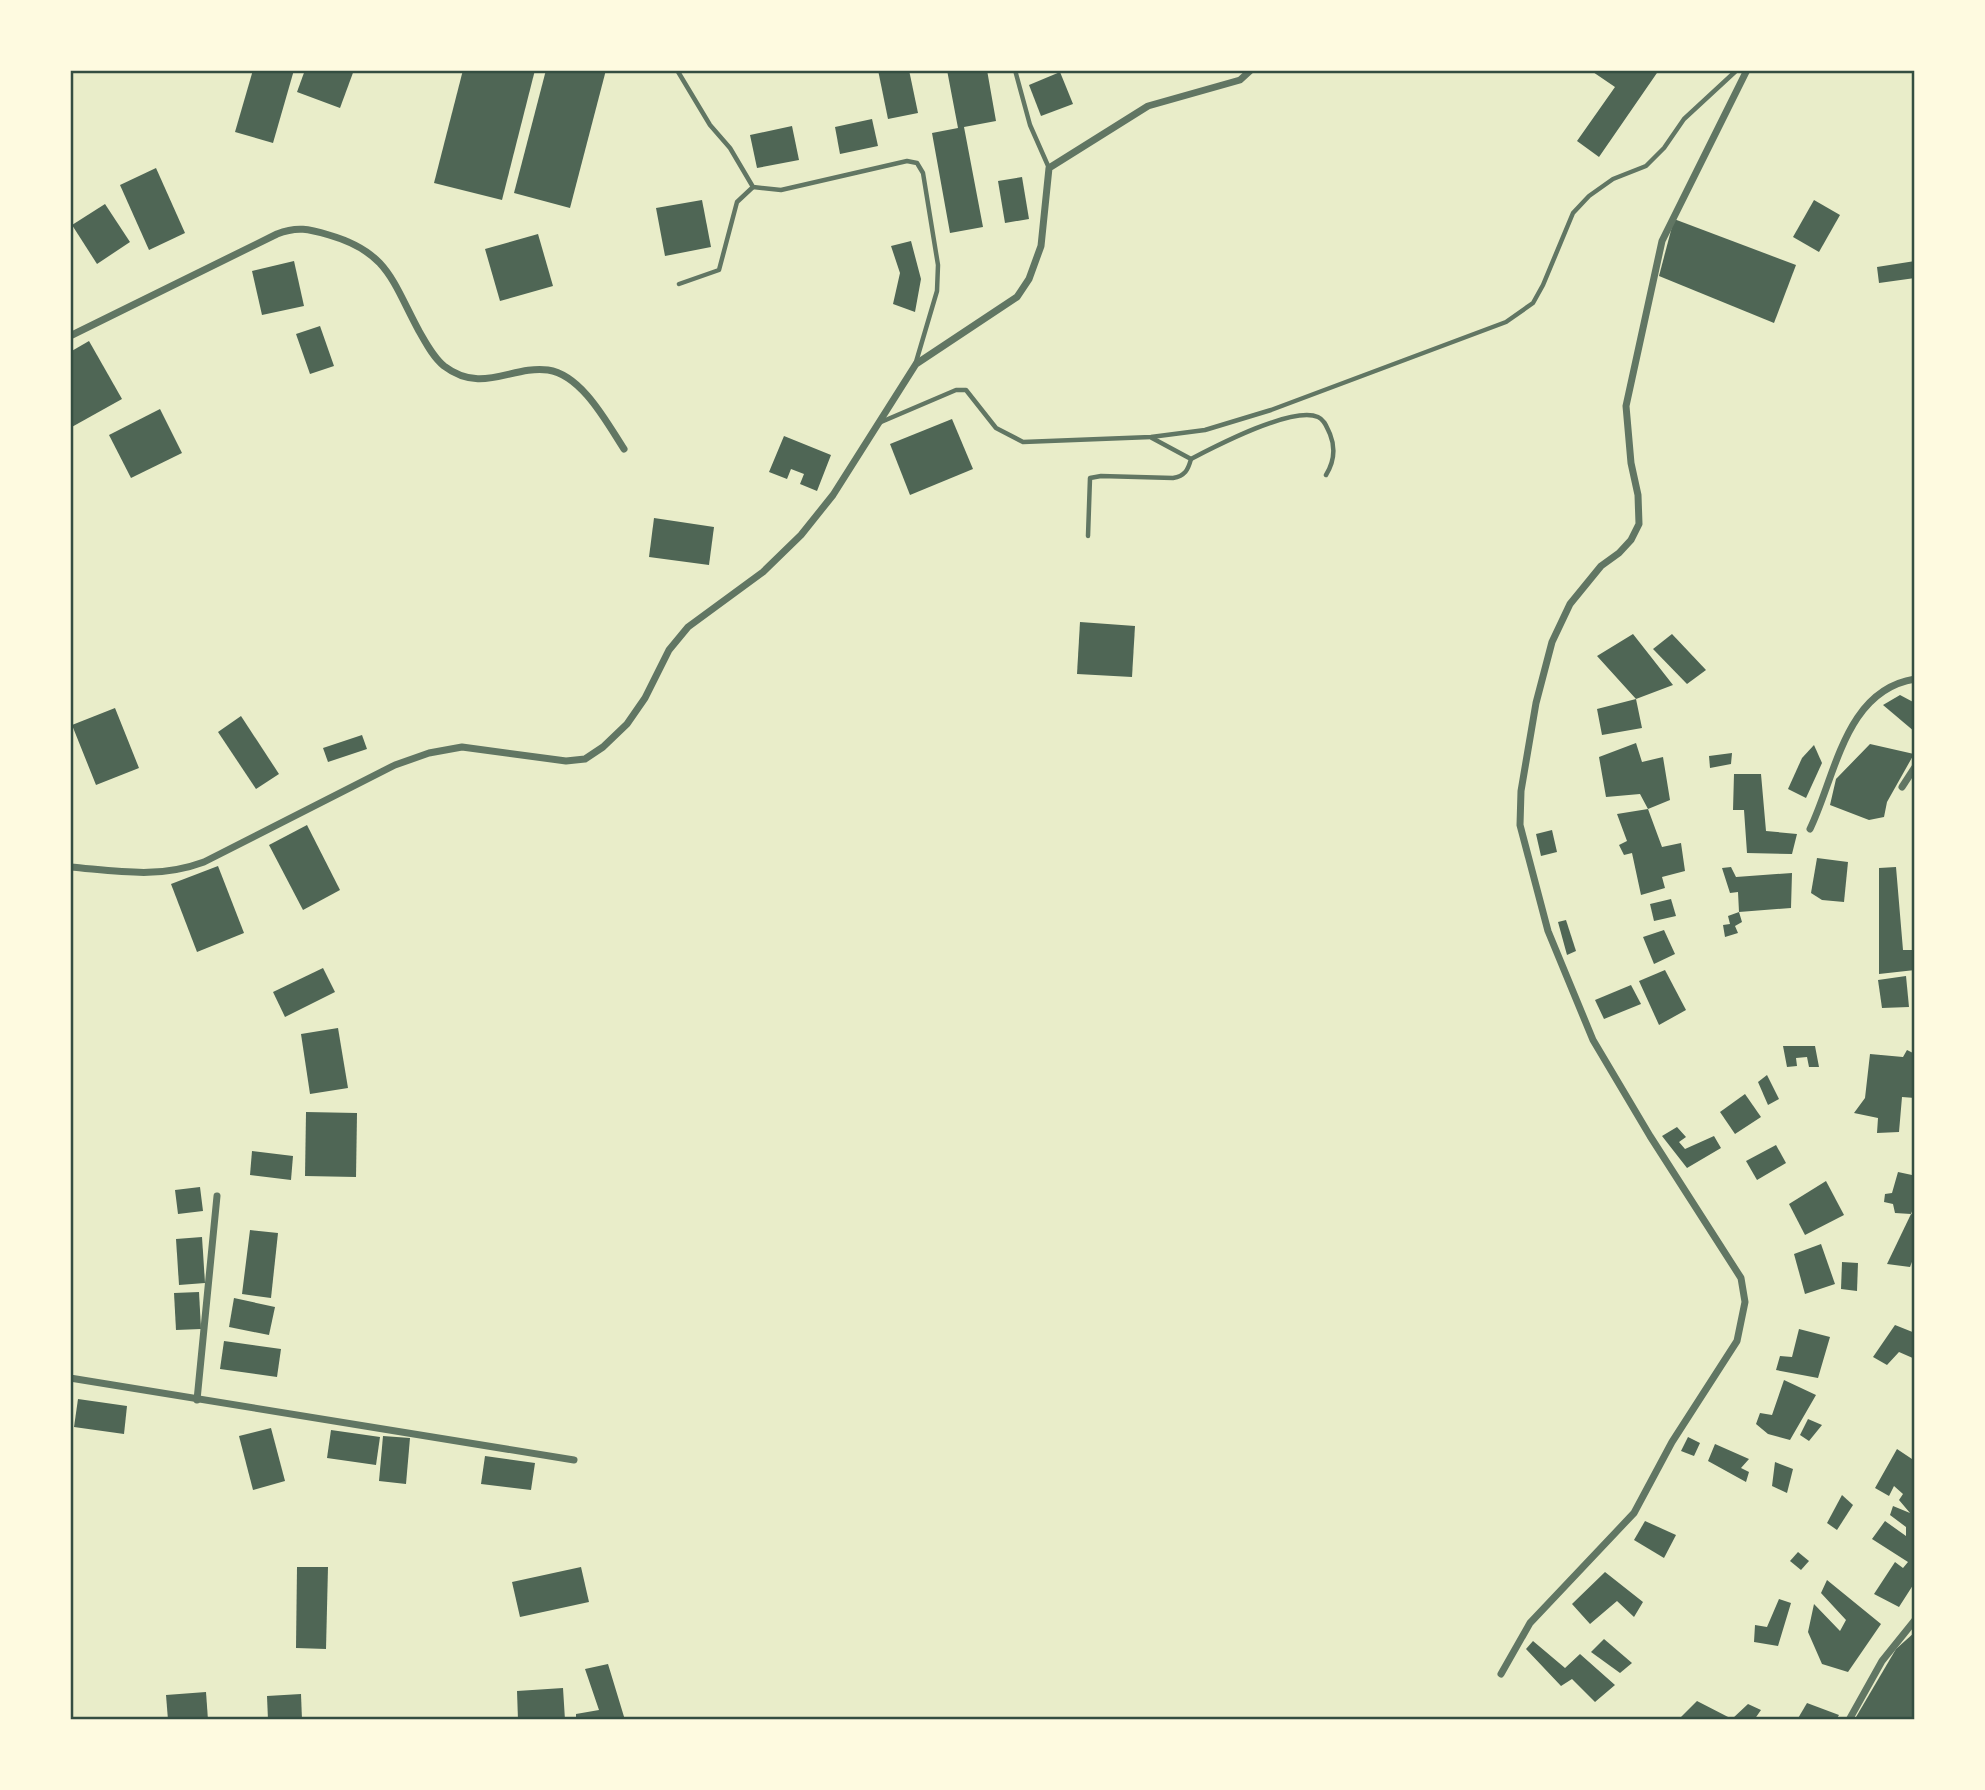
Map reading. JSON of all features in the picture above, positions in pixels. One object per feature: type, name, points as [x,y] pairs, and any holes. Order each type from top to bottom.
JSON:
[{"type":"street","points":[[70,867],[145,874],[177,872],[205,862],[396,765],[429,753],[462,747],[566,761],[585,758],[603,747],[627,724],[645,698],[669,650],[688,627],[763,572],[801,535],[834,495],[916,363],[1017,297],[1030,279],[1041,246],[1049,168],[1148,106],[1240,80],[1251,70]]},
{"type":"street","points":[[1501,1674],[1536,1615],[1634,1513],[1672,1442],[1727,1359],[1743,1322],[1745,1302],[1741,1278],[1650,1136],[1593,1040],[1548,930],[1520,825],[1527,753],[1552,642],[1570,604],[1601,566],[1631,540],[1639,524],[1638,495],[1630,463],[1626,406],[1662,241],[1747,70]]},
{"type":"street","points":[[70,336],[277,234],[295,227],[309,229],[358,243],[384,265],[428,347],[444,366],[480,380],[547,370],[564,376],[592,400],[624,449]]},
{"type":"street","points":[[1810,829],[1854,720],[1874,696],[1902,681],[1915,679]]},
{"type":"street","points":[[1902,788],[1915,767]]},
{"type":"street","points":[[197,1400],[217,1196]]},
{"type":"street","points":[[70,1378],[574,1460]]},
{"type":"street","points":[[1849,1720],[1882,1661],[1915,1620]]},
{"type":"lane","points":[[677,70],[710,125],[730,148],[753,187]]},
{"type":"lane","points":[[1015,70],[1030,125],[1049,168]]},
{"type":"lane","points":[[877,424],[956,390],[965,390],[996,428],[1023,442],[1151,437],[1205,430],[1271,410],[1506,322],[1533,303],[1573,213],[1588,196],[1613,180],[1646,166],[1664,148],[1684,119],[1737,70]]},
{"type":"lane","points":[[679,284],[719,270],[737,202],[753,187],[781,190],[907,161],[917,163],[923,173],[938,265],[937,291],[916,363]]},
{"type":"lane","points":[[1191,459],[1245,431],[1304,415],[1319,417],[1325,422],[1334,444],[1333,464],[1326,475]]},
{"type":"lane","points":[[1151,437],[1191,459]]},
{"type":"lane","points":[[1088,536],[1090,478],[1182,476],[1189,468],[1191,459]]},
{"type":"building","points":[[253,70],[294,70],[273,143],[235,132]]},
{"type":"building","points":[[305,70],[354,70],[340,108],[297,92]]},
{"type":"building","points":[[463,70],[535,70],[502,200],[434,183]]},
{"type":"building","points":[[546,70],[606,70],[570,208],[514,193]]},
{"type":"building","points":[[878,70],[909,70],[918,113],[888,119]]},
{"type":"building","points":[[947,70],[987,70],[996,121],[964,127],[983,227],[950,233],[932,133],[958,128]]},
{"type":"building","points":[[1590,70],[1659,70],[1599,157],[1577,141],[1615,87]]},
{"type":"building","points":[[1060,72],[1073,104],[1041,116],[1029,85]]},
{"type":"building","points":[[872,119],[878,146],[840,154],[835,127]]},
{"type":"building","points":[[792,126],[799,160],[757,168],[750,135]]},
{"type":"building","points":[[156,168],[185,233],[149,250],[120,185]]},
{"type":"building","points":[[1022,177],[1029,219],[1005,223],[998,181]]},
{"type":"building","points":[[702,200],[711,247],[665,256],[656,208]]},
{"type":"building","points":[[1814,200],[1840,215],[1819,252],[1793,237]]},
{"type":"building","points":[[105,204],[130,242],[97,264],[72,225]]},
{"type":"building","points":[[1674,219],[1796,265],[1774,323],[1659,276]]},
{"type":"building","points":[[538,234],[553,286],[500,301],[485,249]]},
{"type":"building","points":[[911,241],[921,279],[915,312],[893,304],[900,273],[891,246]]},
{"type":"building","points":[[294,261],[304,306],[262,315],[252,271]]},
{"type":"building","points":[[1915,261],[1915,278],[1879,283],[1877,267]]},
{"type":"building","points":[[320,326],[334,366],[310,374],[296,334]]},
{"type":"building","points":[[89,341],[122,399],[70,428],[70,352]]},
{"type":"building","points":[[160,409],[182,453],[131,478],[109,435]]},
{"type":"building","points":[[952,419],[973,469],[910,495],[890,444]]},
{"type":"building","points":[[784,436],[831,455],[817,491],[800,484],[804,474],[791,469],[787,479],[769,472]]},
{"type":"building","points":[[654,518],[714,527],[709,565],[649,557]]},
{"type":"building","points":[[1080,622],[1135,626],[1132,677],[1077,674]]},
{"type":"building","points":[[1633,634],[1673,685],[1636,699],[1597,656]]},
{"type":"building","points":[[1672,634],[1706,670],[1687,684],[1653,649]]},
{"type":"building","points":[[1900,695],[1915,703],[1915,732],[1883,705]]},
{"type":"building","points":[[1636,699],[1642,728],[1602,735],[1597,709]]},
{"type":"building","points":[[115,708],[139,768],[96,785],[72,725]]},
{"type":"building","points":[[241,716],[279,774],[256,789],[218,732]]},
{"type":"building","points":[[362,735],[367,749],[328,762],[323,748]]},
{"type":"building","points":[[1636,743],[1642,762],[1663,757],[1670,800],[1648,809],[1640,794],[1606,797],[1599,757]]},
{"type":"building","points":[[1870,744],[1914,754],[1887,802],[1884,817],[1869,820],[1830,805],[1836,779]]},
{"type":"building","points":[[1814,745],[1822,763],[1806,798],[1788,789],[1802,758]]},
{"type":"building","points":[[1732,753],[1731,764],[1710,768],[1709,756]]},
{"type":"building","points":[[1734,774],[1761,774],[1766,831],[1797,834],[1792,854],[1747,853],[1744,810],[1733,810]]},
{"type":"building","points":[[1648,809],[1662,847],[1681,843],[1685,871],[1662,877],[1665,888],[1641,895],[1632,853],[1624,855],[1619,845],[1627,841],[1617,814]]},
{"type":"building","points":[[307,825],[340,890],[303,910],[269,845]]},
{"type":"building","points":[[1552,830],[1557,852],[1541,856],[1536,834]]},
{"type":"building","points":[[1817,858],[1848,862],[1844,902],[1822,900],[1811,893]]},
{"type":"building","points":[[218,866],[244,933],[197,952],[171,884]]},
{"type":"building","points":[[1731,867],[1736,877],[1792,873],[1791,908],[1739,912],[1738,892],[1730,893],[1722,868]]},
{"type":"building","points":[[1896,867],[1903,950],[1915,950],[1915,970],[1879,974],[1879,868]]},
{"type":"building","points":[[1671,899],[1676,916],[1654,921],[1650,904]]},
{"type":"building","points":[[1739,912],[1742,922],[1735,926],[1738,933],[1725,937],[1723,925],[1730,924],[1728,916]]},
{"type":"building","points":[[1566,920],[1576,951],[1567,955],[1558,922]]},
{"type":"building","points":[[1664,930],[1675,954],[1654,964],[1643,937]]},
{"type":"building","points":[[323,968],[335,992],[285,1017],[273,992]]},
{"type":"building","points":[[1665,970],[1686,1010],[1659,1025],[1639,981]]},
{"type":"building","points":[[1906,976],[1909,1007],[1882,1008],[1878,980]]},
{"type":"building","points":[[1631,985],[1641,1004],[1604,1019],[1595,1000]]},
{"type":"building","points":[[338,1028],[348,1088],[310,1094],[301,1034]]},
{"type":"building","points":[[1783,1046],[1815,1046],[1819,1067],[1809,1067],[1807,1057],[1796,1058],[1797,1066],[1787,1067]]},
{"type":"building","points":[[1907,1050],[1915,1054],[1915,1098],[1902,1097],[1899,1132],[1877,1133],[1878,1118],[1854,1113],[1865,1098],[1870,1054],[1903,1057]]},
{"type":"building","points":[[1767,1075],[1779,1099],[1768,1105],[1758,1082]]},
{"type":"building","points":[[1745,1094],[1761,1117],[1735,1134],[1720,1112]]},
{"type":"building","points":[[306,1112],[357,1113],[356,1177],[305,1176]]},
{"type":"building","points":[[1677,1127],[1686,1137],[1679,1142],[1685,1149],[1714,1136],[1721,1148],[1687,1168],[1662,1136]]},
{"type":"building","points":[[1776,1145],[1786,1163],[1757,1180],[1746,1161]]},
{"type":"building","points":[[252,1151],[293,1156],[291,1180],[250,1175]]},
{"type":"building","points":[[1915,1168],[1915,1203],[1911,1214],[1895,1213],[1893,1204],[1884,1202],[1885,1194],[1892,1193],[1898,1172],[1912,1175]]},
{"type":"building","points":[[1826,1181],[1844,1215],[1805,1235],[1789,1204]]},
{"type":"building","points":[[200,1187],[203,1211],[178,1214],[175,1190]]},
{"type":"building","points":[[1911,1214],[1915,1215],[1915,1254],[1910,1267],[1887,1264]]},
{"type":"building","points":[[250,1230],[278,1233],[271,1298],[242,1294]]},
{"type":"building","points":[[202,1237],[205,1283],[179,1285],[176,1239]]},
{"type":"building","points":[[1821,1244],[1835,1284],[1805,1294],[1794,1254]]},
{"type":"building","points":[[1842,1262],[1858,1263],[1857,1291],[1841,1289]]},
{"type":"building","points":[[199,1292],[201,1329],[176,1330],[174,1293]]},
{"type":"building","points":[[234,1298],[275,1307],[269,1335],[229,1327]]},
{"type":"building","points":[[1895,1325],[1915,1333],[1915,1359],[1899,1352],[1887,1365],[1873,1357]]},
{"type":"building","points":[[1799,1329],[1830,1337],[1818,1378],[1776,1370],[1780,1356],[1792,1357]]},
{"type":"building","points":[[224,1341],[281,1349],[277,1377],[220,1369]]},
{"type":"building","points":[[1784,1380],[1816,1395],[1790,1440],[1768,1434],[1756,1424],[1760,1413],[1772,1415]]},
{"type":"building","points":[[78,1399],[127,1406],[124,1434],[74,1427]]},
{"type":"building","points":[[1808,1419],[1822,1425],[1809,1441],[1800,1435]]},
{"type":"building","points":[[271,1428],[285,1481],[253,1490],[239,1436]]},
{"type":"building","points":[[331,1430],[380,1437],[376,1465],[327,1458]]},
{"type":"building","points":[[383,1436],[410,1438],[406,1484],[379,1481]]},
{"type":"building","points":[[1688,1437],[1700,1443],[1694,1456],[1681,1451]]},
{"type":"building","points":[[1715,1444],[1749,1459],[1741,1468],[1749,1472],[1746,1482],[1708,1461]]},
{"type":"building","points":[[1897,1449],[1915,1461],[1915,1582],[1899,1607],[1874,1594],[1895,1562],[1903,1568],[1908,1562],[1872,1539],[1885,1521],[1906,1536],[1906,1527],[1890,1515],[1893,1506],[1910,1513],[1899,1500],[1903,1494],[1894,1486],[1889,1496],[1875,1488]]},
{"type":"building","points":[[485,1456],[535,1463],[531,1490],[481,1484]]},
{"type":"building","points":[[1775,1462],[1793,1469],[1787,1493],[1772,1486]]},
{"type":"building","points":[[1842,1495],[1853,1505],[1837,1530],[1827,1523]]},
{"type":"building","points":[[1645,1521],[1676,1535],[1664,1558],[1634,1540]]},
{"type":"building","points":[[1798,1552],[1809,1561],[1801,1570],[1790,1561]]},
{"type":"building","points":[[297,1567],[328,1567],[326,1649],[296,1648]]},
{"type":"building","points":[[581,1567],[589,1602],[520,1617],[512,1582]]},
{"type":"building","points":[[1605,1572],[1643,1602],[1634,1617],[1617,1601],[1590,1624],[1572,1604]]},
{"type":"building","points":[[1827,1580],[1881,1624],[1848,1672],[1822,1664],[1808,1632],[1814,1604],[1840,1631],[1846,1620],[1821,1593]]},
{"type":"building","points":[[1779,1599],[1791,1603],[1778,1646],[1754,1642],[1755,1625],[1767,1627]]},
{"type":"building","points":[[1915,1632],[1915,1720],[1861,1720],[1856,1717],[1896,1649]]},
{"type":"building","points":[[1604,1639],[1632,1663],[1620,1673],[1591,1652]]},
{"type":"building","points":[[1533,1641],[1565,1668],[1580,1654],[1615,1685],[1595,1702],[1572,1679],[1561,1686],[1526,1649]]},
{"type":"building","points":[[608,1664],[625,1720],[576,1720],[576,1714],[599,1710],[585,1669]]},
{"type":"building","points":[[563,1688],[565,1720],[518,1720],[517,1691]]},
{"type":"building","points":[[206,1692],[208,1720],[168,1720],[166,1695]]},
{"type":"building","points":[[301,1694],[302,1720],[268,1720],[267,1696]]},
{"type":"building","points":[[1697,1701],[1732,1719],[1748,1704],[1761,1710],[1754,1720],[1678,1720]]},
{"type":"building","points":[[1807,1703],[1839,1715],[1836,1720],[1797,1720]]}]
